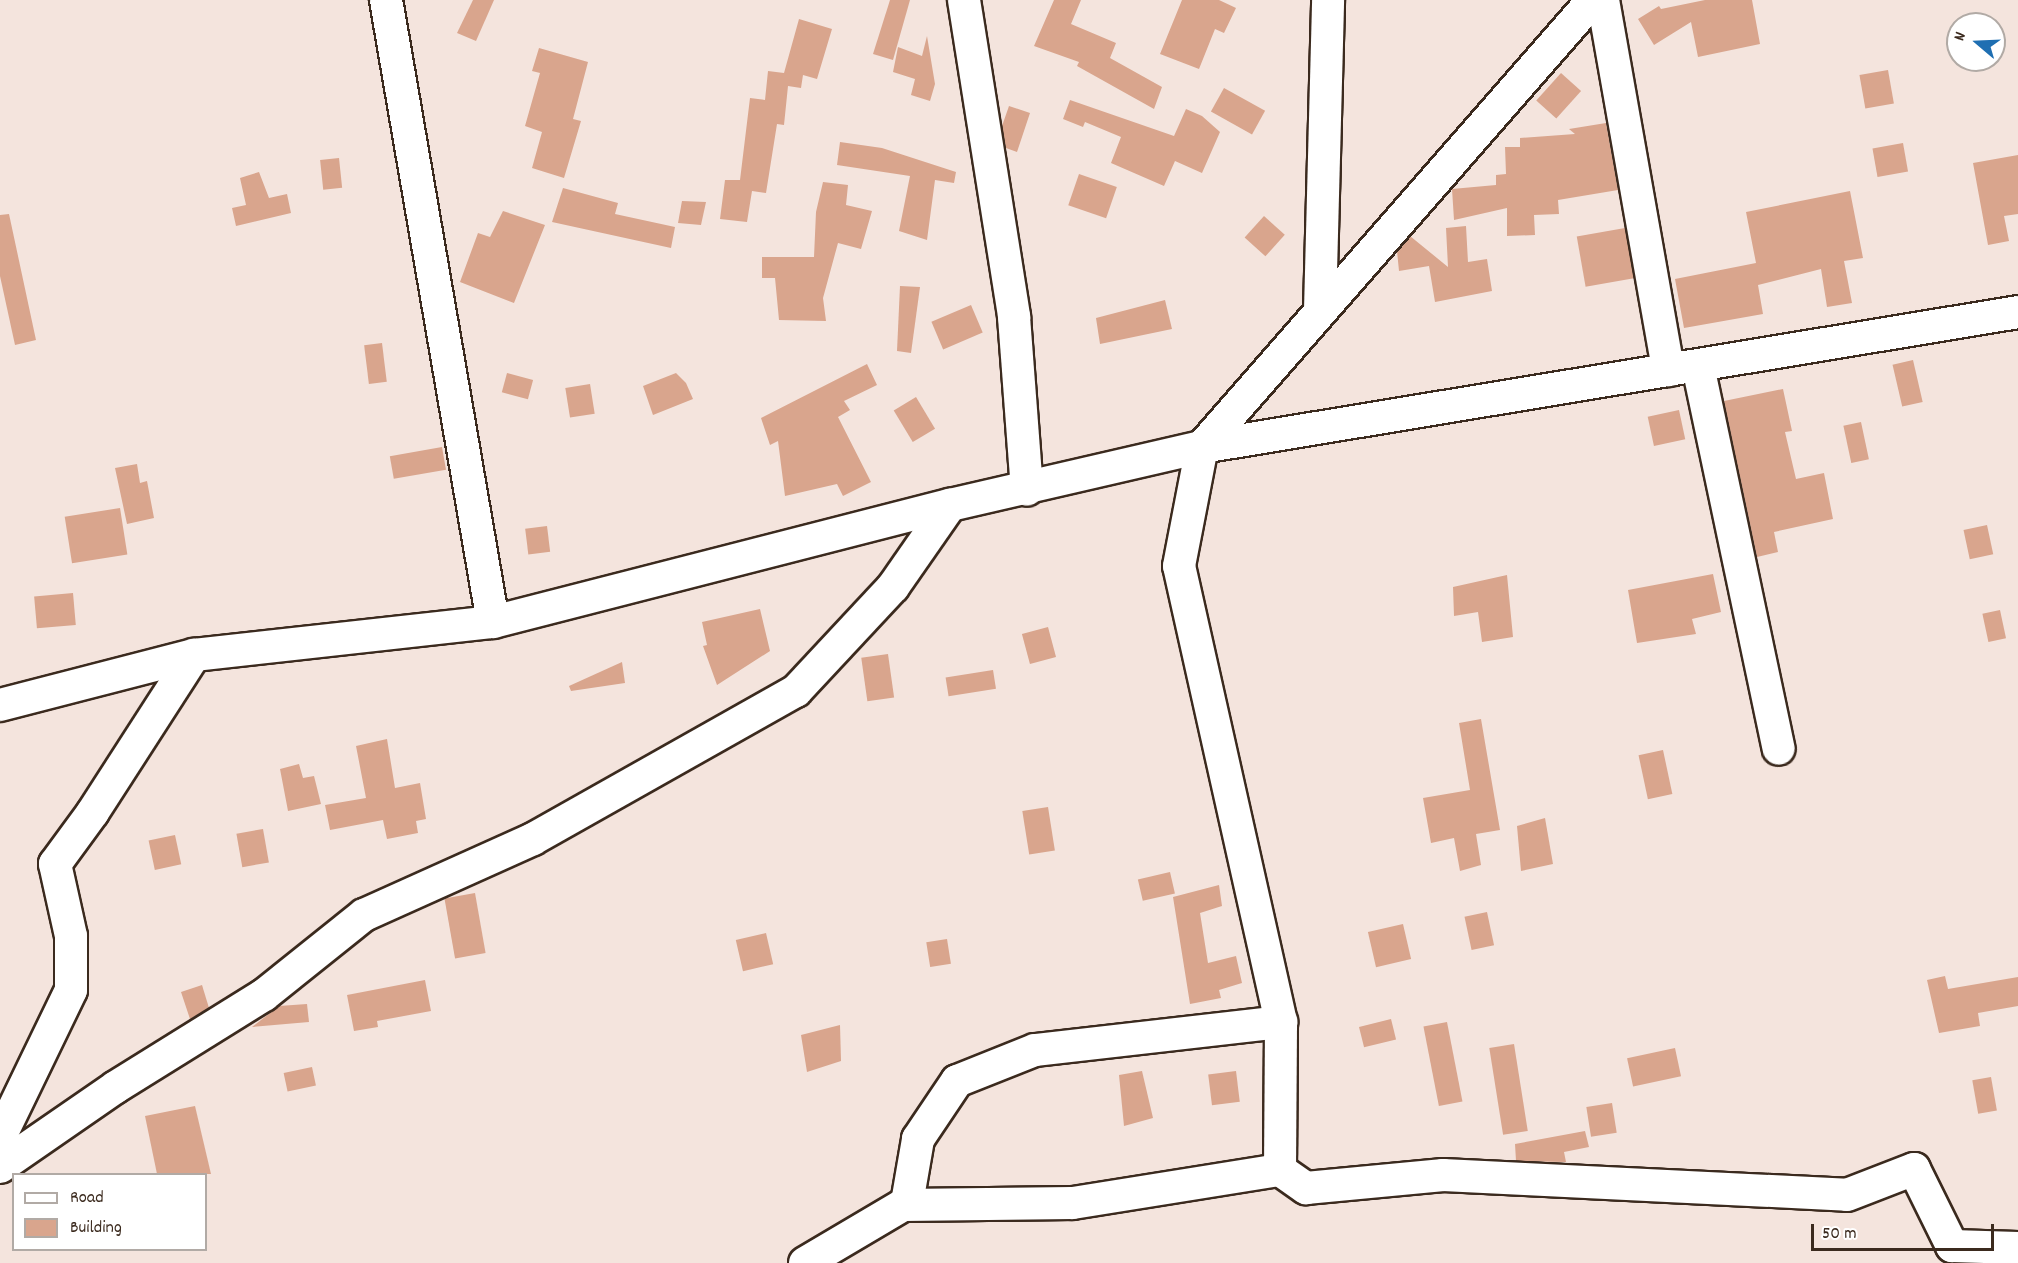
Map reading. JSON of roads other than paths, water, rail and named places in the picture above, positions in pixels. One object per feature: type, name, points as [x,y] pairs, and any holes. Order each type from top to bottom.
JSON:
[{"type":"street","points":[[386,0],[494,622]]},
{"type":"street","points":[[963,0],[1014,317],[1027,490]]},
{"type":"street","points":[[1320,310],[1328,0]]},
{"type":"street","points":[[1280,1170],[1281,1022],[1179,566],[1202,447],[1239,409],[1320,310],[1593,0]]},
{"type":"street","points":[[1603,0],[1683,368],[1779,749]]},
{"type":"street","points":[[0,705],[194,655],[494,622],[950,505],[1027,490],[1202,447],[2018,312]]},
{"type":"street","points":[[0,1167],[116,1087],[264,995],[364,915],[533,839],[796,690],[893,587],[950,505]]},
{"type":"street","points":[[0,1137],[71,990],[71,936],[55,864],[93,812],[194,655]]},
{"type":"street","points":[[907,1203],[918,1139],[957,1081],[1035,1050],[1281,1022]]},
{"type":"street","points":[[805,1263],[903,1205],[1073,1203],[1280,1170],[1306,1188],[1443,1175],[1847,1195],[1914,1169],[1952,1246],[2018,1248]]}]
